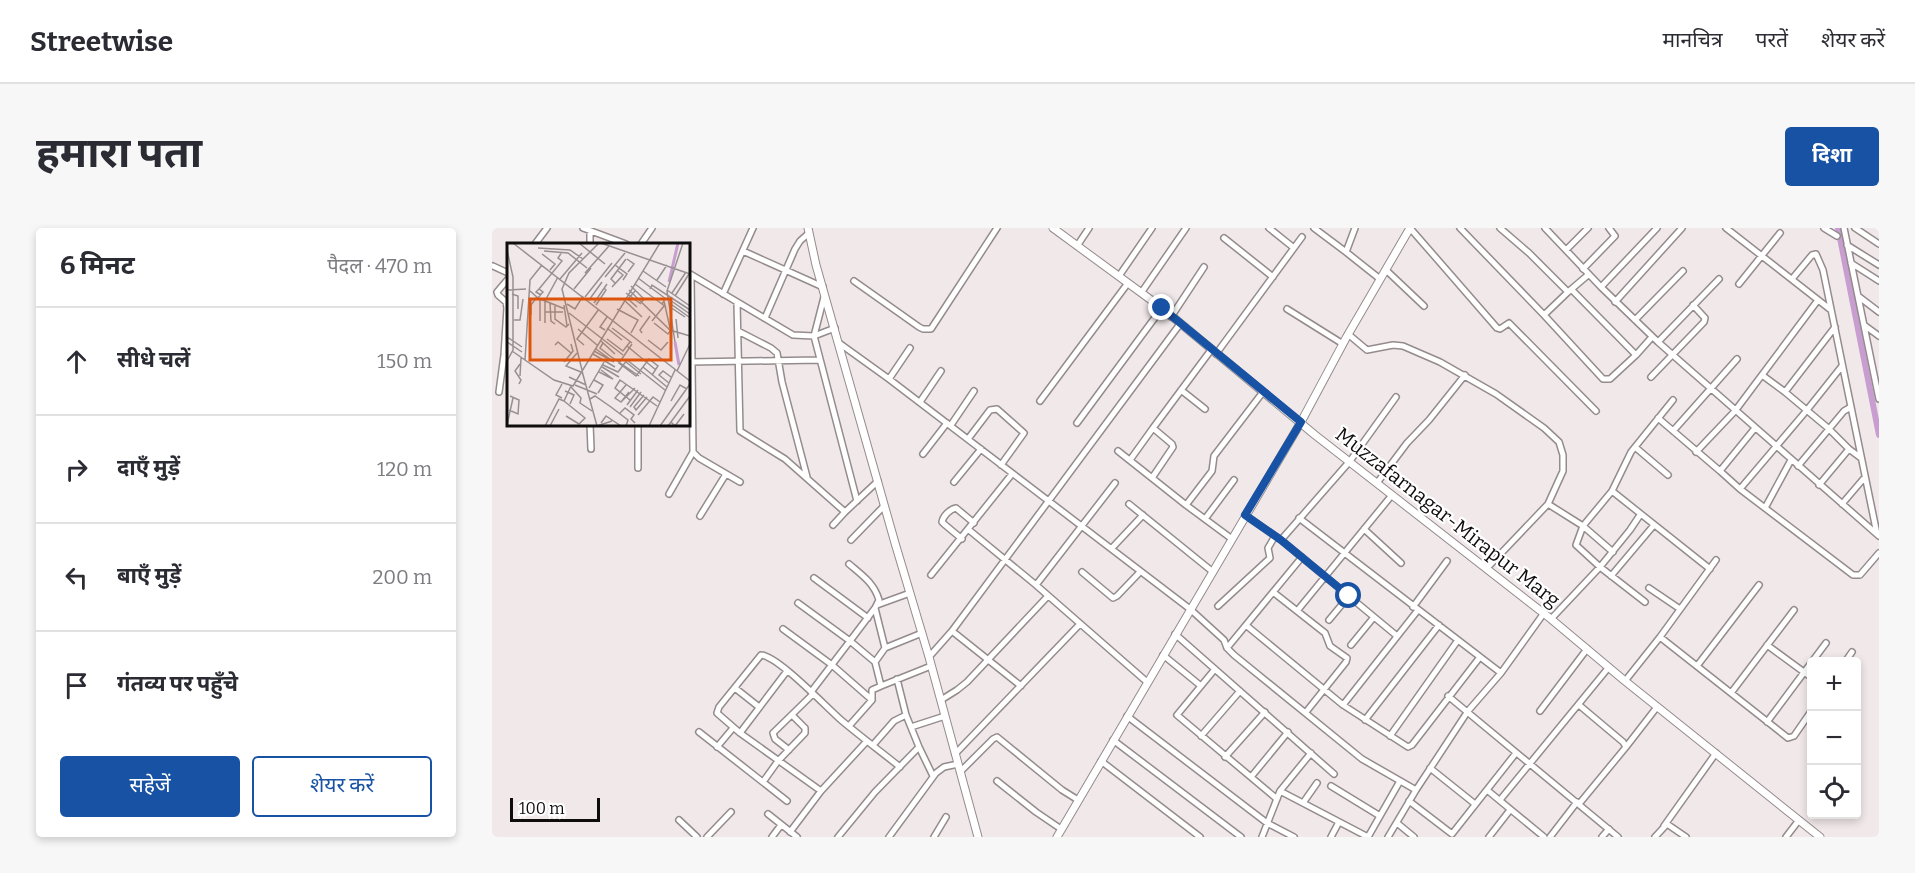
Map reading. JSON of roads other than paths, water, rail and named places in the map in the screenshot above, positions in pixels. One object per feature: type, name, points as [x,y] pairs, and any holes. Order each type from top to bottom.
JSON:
[{"type":"main road","name":"Muzzafarnagar-Mirapur Marg","points":[[1053,228],[1162,308],[1213,352],[1544,613],[1624,681],[1820,837]]},
{"type":"main road","points":[[1057,837],[1301,422],[1342,344],[1410,228]]},
{"type":"main road","points":[[809,231],[822,287],[929,657],[978,837]]},
{"type":"street","points":[[536,243],[547,228]]},
{"type":"street","points":[[583,228],[623,243]]},
{"type":"street","points":[[642,243],[652,228]]},
{"type":"street","points":[[723,294],[753,228]]},
{"type":"street","points":[[854,281],[919,327],[932,329],[997,228]]},
{"type":"street","points":[[1077,246],[1089,228]]},
{"type":"street","points":[[1119,276],[1152,228]]},
{"type":"street","points":[[1141,293],[1186,228]]},
{"type":"street","points":[[1269,228],[1294,248]]},
{"type":"street","points":[[1314,228],[1380,279]]},
{"type":"street","points":[[1346,252],[1355,228]]},
{"type":"street","points":[[1410,228],[1497,328],[1500,329],[1509,323],[1596,411]]},
{"type":"street","points":[[1460,228],[1605,381],[1636,355],[1652,337]]},
{"type":"street","points":[[1500,228],[1636,355]]},
{"type":"street","points":[[1566,250],[1588,228]]},
{"type":"street","points":[[1584,269],[1615,236],[1609,228]]},
{"type":"street","points":[[1601,287],[1658,228]]},
{"type":"street","points":[[1615,302],[1682,228]]},
{"type":"street","points":[[1726,228],[1831,310]]},
{"type":"street","points":[[1842,237],[1844,228]]},
{"type":"street","points":[[1855,228],[1879,244]]},
{"type":"street","points":[[1547,229],[1588,275],[1652,337],[1878,535]]},
{"type":"street","points":[[1828,229],[1842,237],[1847,245],[1879,399]]},
{"type":"street","points":[[590,231],[590,243]]},
{"type":"street","points":[[765,318],[798,244],[809,231]]},
{"type":"street","points":[[1739,284],[1780,233]]},
{"type":"street","points":[[1130,460],[1181,390],[1273,277],[1302,237]]},
{"type":"street","points":[[1224,238],[1273,277]]},
{"type":"street","points":[[1847,245],[1879,265]]},
{"type":"street","points":[[743,251],[822,287]]},
{"type":"street","points":[[1792,279],[1815,253],[1823,270],[1878,535]]},
{"type":"street","points":[[1851,263],[1879,281]]},
{"type":"street","points":[[493,266],[507,273]]},
{"type":"street","points":[[1171,316],[1204,267]]},
{"type":"street","points":[[1386,270],[1424,306]]},
{"type":"street","points":[[1635,320],[1683,271]]},
{"type":"street","points":[[690,274],[793,335],[814,336],[835,328]]},
{"type":"street","points":[[669,494],[693,452],[690,274]]},
{"type":"street","points":[[1544,315],[1588,275]]},
{"type":"street","points":[[1658,342],[1719,279]]},
{"type":"street","points":[[498,392],[507,306],[497,292],[507,280]]},
{"type":"street","points":[[1040,401],[1128,283]]},
{"type":"street","points":[[825,295],[814,336],[857,501]]},
{"type":"street","points":[[1858,296],[1879,312]]},
{"type":"street","points":[[1696,452],[1735,411],[1818,300]]},
{"type":"street","points":[[737,303],[740,431],[776,453],[845,512]]},
{"type":"street","points":[[1651,377],[1705,320],[1693,305]]},
{"type":"street","points":[[1077,423],[1162,308]]},
{"type":"street","points":[[1287,309],[1342,344]]},
{"type":"street","points":[[929,657],[952,631],[1180,324]]},
{"type":"street","points":[[1864,326],[1879,336]]},
{"type":"street","points":[[1785,392],[1834,327]]},
{"type":"street","points":[[738,331],[774,350],[779,361],[782,382],[807,479]]},
{"type":"street","points":[[1348,334],[1367,350],[1393,345],[1403,346],[1440,362],[1496,394],[1557,439],[1563,455],[1563,471],[1548,504],[1487,568]]},
{"type":"street","points":[[839,342],[890,378],[1190,609],[1224,640],[1227,648],[1362,759],[1416,790]]},
{"type":"street","points":[[890,378],[910,348]]},
{"type":"street","points":[[1673,431],[1737,358]]},
{"type":"street","points":[[690,362],[819,360]]},
{"type":"street","points":[[1740,489],[1842,366]]},
{"type":"street","points":[[920,402],[941,371]]},
{"type":"street","points":[[501,374],[507,376]]},
{"type":"street","points":[[1377,483],[1407,442],[1465,375]]},
{"type":"street","points":[[1762,375],[1861,458]]},
{"type":"street","points":[[1181,390],[1204,409]]},
{"type":"street","points":[[923,454],[974,391]]},
{"type":"street","points":[[1186,505],[1212,471],[1214,456],[1263,392]]},
{"type":"street","points":[[1218,606],[1270,558],[1268,548],[1299,518],[1350,460],[1396,398]]},
{"type":"street","points":[[1645,602],[1576,545],[1582,526],[1612,491],[1635,447],[1673,400]]},
{"type":"street","points":[[1798,466],[1828,428],[1851,406]]},
{"type":"street","points":[[968,439],[990,410],[997,410],[1024,433],[1001,465]]},
{"type":"street","points":[[1658,418],[1740,489],[1856,576],[1860,575],[1879,553]]},
{"type":"street","points":[[590,426],[591,450]]},
{"type":"street","points":[[638,426],[638,468]]},
{"type":"street","points":[[1152,428],[1173,447],[1152,478]]},
{"type":"street","points":[[1720,471],[1755,428]]},
{"type":"street","points":[[1635,447],[1668,475]]},
{"type":"street","points":[[954,482],[981,449]]},
{"type":"street","points":[[1819,485],[1849,450]]},
{"type":"street","points":[[1118,451],[1232,539]]},
{"type":"street","points":[[693,452],[699,458],[740,482]]},
{"type":"street","points":[[1765,508],[1791,460]]},
{"type":"street","points":[[700,516],[726,474]]},
{"type":"street","points":[[931,575],[1012,474]]},
{"type":"street","points":[[1842,504],[1865,477]]},
{"type":"street","points":[[1205,519],[1234,480]]},
{"type":"street","points":[[833,525],[878,481]]},
{"type":"street","points":[[1036,585],[1115,483]]},
{"type":"street","points":[[1612,491],[1710,569]]},
{"type":"street","points":[[1297,611],[1392,495]]},
{"type":"street","points":[[1129,504],[1213,572]]},
{"type":"street","points":[[1548,504],[1582,526],[1614,552]]},
{"type":"street","points":[[851,540],[884,506]]},
{"type":"street","points":[[962,539],[942,522],[944,518],[951,509],[956,508],[974,523]]},
{"type":"street","points":[[1112,548],[1143,515]]},
{"type":"street","points":[[1245,515],[1302,556],[1397,636]]},
{"type":"street","points":[[1551,619],[1614,552],[1640,515]]},
{"type":"street","points":[[1299,518],[1501,673]]},
{"type":"street","points":[[1611,576],[1654,525]]},
{"type":"street","points":[[1364,529],[1401,563]]},
{"type":"street","points":[[969,530],[1147,682]]},
{"type":"street","points":[[1227,648],[1302,556]]},
{"type":"street","points":[[1624,681],[1660,637],[1716,560]]},
{"type":"street","points":[[1343,705],[1397,636],[1446,561]]},
{"type":"street","points":[[789,750],[773,734],[812,693],[876,607],[879,598],[873,585],[849,564]]},
{"type":"street","points":[[1082,572],[1115,598],[1140,572]]},
{"type":"street","points":[[814,578],[868,618]]},
{"type":"street","points":[[1697,666],[1759,585]]},
{"type":"street","points":[[1649,588],[1680,609]]},
{"type":"street","points":[[1273,592],[1325,633],[1330,646],[1347,657],[1347,662],[1305,712]]},
{"type":"street","points":[[876,607],[910,593]]},
{"type":"street","points":[[940,699],[962,686],[1048,596]]},
{"type":"street","points":[[1329,620],[1349,596]]},
{"type":"street","points":[[798,603],[875,662],[881,686]]},
{"type":"street","points":[[876,607],[885,648]]},
{"type":"street","points":[[1731,693],[1794,610]]},
{"type":"street","points":[[1388,837],[1468,711],[1501,673],[1544,613]]},
{"type":"street","points":[[1351,645],[1374,617]]},
{"type":"street","points":[[955,754],[1080,624]]},
{"type":"street","points":[[1365,720],[1438,625]]},
{"type":"street","points":[[1247,626],[1343,705],[1408,747],[1412,746],[1480,657]]},
{"type":"street","points":[[783,629],[832,665],[872,700]]},
{"type":"street","points":[[952,631],[1021,686]]},
{"type":"street","points":[[875,662],[885,648],[922,633]]},
{"type":"street","points":[[1175,634],[1335,774]]},
{"type":"street","points":[[1660,637],[1790,738],[1811,711]]},
{"type":"street","points":[[1390,736],[1458,640]]},
{"type":"street","points":[[1767,722],[1826,643]]},
{"type":"street","points":[[1767,645],[1807,674]]},
{"type":"street","points":[[1540,711],[1587,649]]},
{"type":"street","points":[[1848,657],[1852,652]]},
{"type":"street","points":[[821,791],[718,716],[717,710],[761,655],[766,655],[787,671],[900,767]]},
{"type":"street","points":[[1163,655],[1201,686]]},
{"type":"street","points":[[849,726],[872,700],[872,690],[931,666]]},
{"type":"street","points":[[1500,800],[1609,668]]},
{"type":"street","points":[[1215,669],[1177,716],[1277,799]]},
{"type":"street","points":[[740,733],[787,671]]},
{"type":"street","points":[[897,679],[906,715],[933,776]]},
{"type":"street","points":[[735,688],[759,707]]},
{"type":"street","points":[[1201,736],[1240,691]]},
{"type":"street","points":[[1448,696],[1618,837]]},
{"type":"street","points":[[1579,705],[1626,747]]},
{"type":"street","points":[[1550,837],[1657,707]]},
{"type":"street","points":[[1225,757],[1265,712]]},
{"type":"street","points":[[763,782],[805,731],[792,715]]},
{"type":"street","points":[[873,746],[894,721],[906,715]]},
{"type":"street","points":[[911,727],[945,716]]},
{"type":"street","points":[[1127,716],[1267,823],[1294,837]]},
{"type":"street","points":[[717,747],[733,728]]},
{"type":"street","points":[[699,732],[787,801]]},
{"type":"street","points":[[1251,777],[1288,732]]},
{"type":"street","points":[[960,772],[997,737],[1062,790],[1078,800]]},
{"type":"street","points":[[1113,740],[1241,837]]},
{"type":"street","points":[[790,832],[821,791],[867,741]]},
{"type":"street","points":[[838,837],[875,792],[919,747]]},
{"type":"street","points":[[1262,837],[1280,790],[1311,753]]},
{"type":"street","points":[[1409,801],[1452,836],[1516,753]]},
{"type":"street","points":[[1655,837],[1716,753]]},
{"type":"street","points":[[1101,761],[1200,837]]},
{"type":"street","points":[[888,837],[933,776],[944,767],[958,764]]},
{"type":"street","points":[[1430,768],[1476,804]]},
{"type":"street","points":[[997,781],[1061,830]]},
{"type":"street","points":[[1280,790],[1368,837],[1400,781]]},
{"type":"street","points":[[1303,802],[1317,783]]},
{"type":"street","points":[[1331,786],[1380,816]]},
{"type":"street","points":[[1487,790],[1544,837]]},
{"type":"street","points":[[1489,837],[1510,810]]},
{"type":"street","points":[[707,837],[731,812]]},
{"type":"street","points":[[768,814],[797,837]]},
{"type":"street","points":[[934,837],[946,817]]},
{"type":"street","points":[[679,819],[698,837]]},
{"type":"street","points":[[1786,837],[1799,820]]},
{"type":"street","points":[[1331,837],[1339,822]]},
{"type":"street","points":[[1397,823],[1414,837]]},
{"type":"street","points":[[1664,826],[1670,824],[1686,837]]},
{"type":"street","points":[[772,837],[781,825]]},
{"type":"street","points":[[1602,837],[1609,830]]},
{"type":"waterway","points":[[1838,228],[1879,435]]}]
